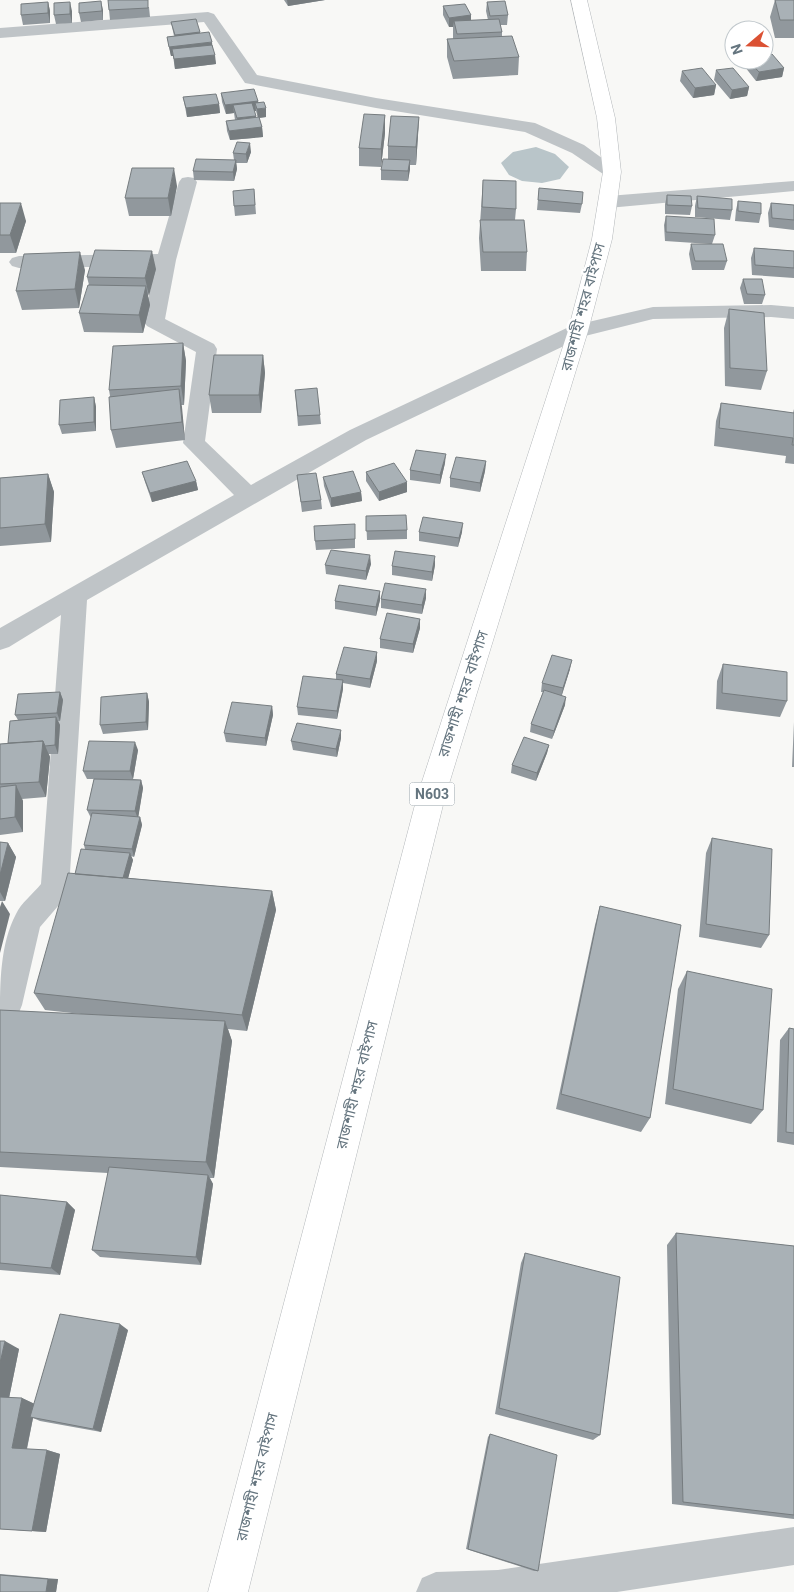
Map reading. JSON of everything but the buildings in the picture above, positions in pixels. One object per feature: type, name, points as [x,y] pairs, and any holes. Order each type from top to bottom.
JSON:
[{"type":"highway","name":"রাজশাহী শহর বাইপাস","points":[[228,1592],[431,797],[578,331],[602,239],[612,172],[606,118],[579,0]]},
{"type":"street","points":[[0,33],[208,17],[252,80],[376,103],[529,126],[578,149],[612,172]]},
{"type":"street","points":[[188,182],[166,260],[154,322],[207,349],[194,444],[249,496]]},
{"type":"street","points":[[608,202],[794,186]]},
{"type":"street","points":[[19,262],[166,260]]},
{"type":"street","points":[[0,640],[358,435],[578,331],[653,313],[771,310],[794,313]]},
{"type":"street","points":[[8,1005],[27,921],[55,889],[75,596]]},
{"type":"street","points":[[436,1592],[498,1590],[794,1546]]},
{"type":"shaded area","points":[[536,147],[555,154],[569,167],[560,179],[542,183],[522,181],[509,175],[501,163],[513,152]]}]
